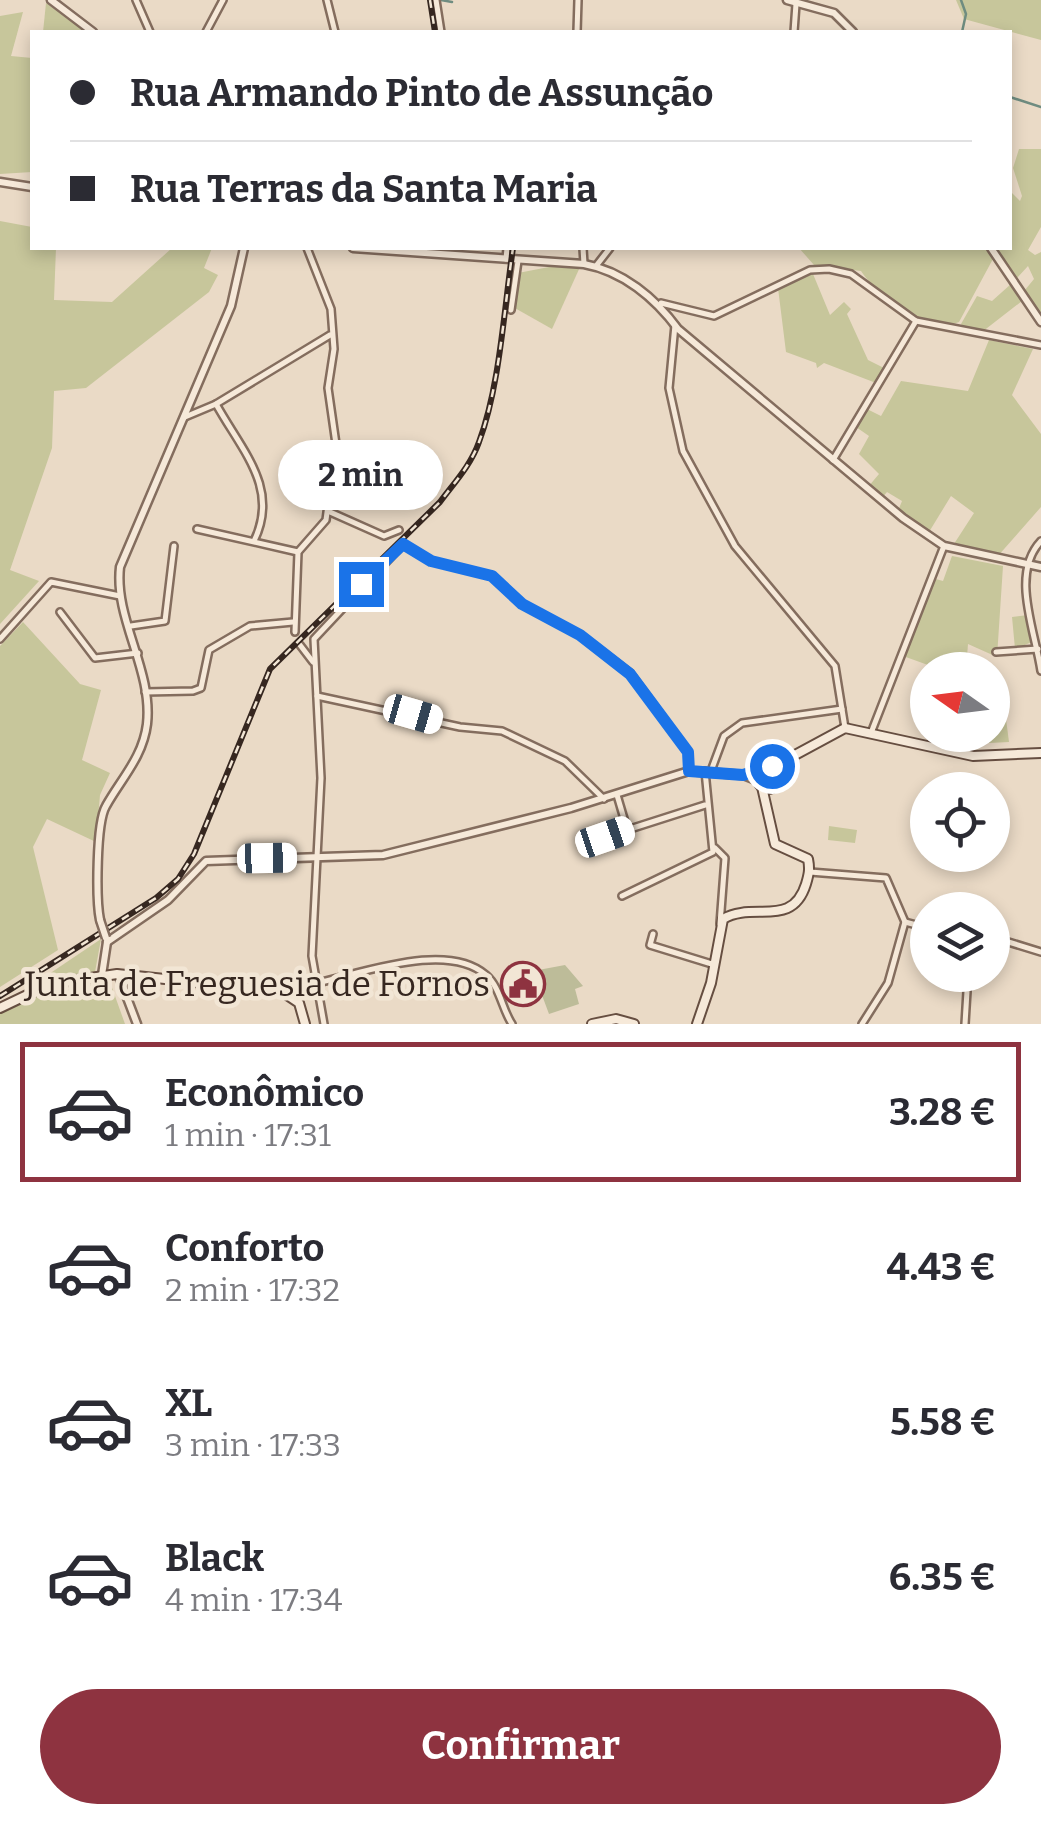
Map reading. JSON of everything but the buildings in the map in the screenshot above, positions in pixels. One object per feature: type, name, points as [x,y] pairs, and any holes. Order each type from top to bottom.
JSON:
[{"type":"main road","points":[[762,778],[788,758],[846,728],[979,756],[1041,752]]},
{"type":"main road","points":[[768,801],[788,758]]},
{"type":"main road","points":[[762,778],[776,782]]},
{"type":"main road","points":[[762,778],[776,782]]},
{"type":"main road","points":[[697,1024],[714,965],[720,924],[734,913],[769,914],[786,910],[800,897],[810,872],[808,860],[781,850],[770,836],[762,778]]},
{"type":"main road","points":[[0,1008],[49,984],[118,974],[281,991],[299,1003],[305,1024]]},
{"type":"main road","points":[[592,1024],[616,1019],[634,1024]]},
{"type":"street","points":[[51,0],[91,30]]},
{"type":"street","points":[[136,0],[149,30]]},
{"type":"street","points":[[207,30],[223,0]]},
{"type":"street","points":[[327,0],[334,30]]},
{"type":"street","points":[[436,0],[441,30]]},
{"type":"street","points":[[577,30],[578,0]]},
{"type":"street","points":[[787,0],[834,14],[851,30]]},
{"type":"street","points":[[794,30],[796,4]]},
{"type":"street","points":[[0,182],[30,187]]},
{"type":"street","points":[[102,975],[107,940],[100,920],[102,814],[142,744],[147,724],[138,653],[120,596],[124,550],[232,306],[244,250]]},
{"type":"street","points":[[295,632],[298,552],[319,532],[328,512],[337,429],[328,388],[334,349],[331,309],[309,250]]},
{"type":"street","points":[[407,250],[596,266],[661,303],[714,316],[800,274],[829,270],[856,277],[916,320],[1041,345]]},
{"type":"street","points":[[506,259],[508,250]]},
{"type":"street","points":[[582,250],[584,264]]},
{"type":"street","points":[[596,266],[608,250]]},
{"type":"street","points":[[993,250],[1041,322]]},
{"type":"street","points":[[511,310],[518,261]]},
{"type":"street","points":[[661,303],[675,325],[833,460],[944,546],[1041,567]]},
{"type":"street","points":[[833,460],[916,320]]},
{"type":"street","points":[[675,325],[669,388],[683,450],[735,546],[835,666],[846,728]]},
{"type":"street","points":[[182,417],[196,416],[330,334]]},
{"type":"street","points":[[216,404],[261,485],[266,505],[254,542]]},
{"type":"street","points":[[328,512],[384,536],[400,530]]},
{"type":"street","points":[[198,529],[298,552]]},
{"type":"street","points":[[1041,541],[1026,564],[1041,671]]},
{"type":"street","points":[[324,1024],[311,936],[321,778],[314,639],[320,628],[403,544],[431,561],[492,576],[522,604],[580,635],[630,674],[688,752],[689,771]]},
{"type":"street","points":[[130,626],[166,621],[174,546]]},
{"type":"street","points":[[871,732],[944,546]]},
{"type":"street","points":[[0,639],[51,582],[120,596]]},
{"type":"street","points":[[60,612],[96,658],[138,653]]},
{"type":"street","points":[[145,692],[201,688],[209,650],[250,626],[294,622]]},
{"type":"street","points":[[300,645],[313,662]]},
{"type":"street","points":[[996,652],[1039,649]]},
{"type":"street","points":[[317,696],[460,728],[502,731],[565,761],[604,799]]},
{"type":"street","points":[[720,924],[725,858],[715,848],[705,804],[708,771],[724,736],[742,723],[842,709]]},
{"type":"street","points":[[107,940],[168,900],[206,861],[383,855],[604,799],[689,771],[762,778]]},
{"type":"street","points":[[617,795],[627,829]]},
{"type":"street","points":[[605,837],[705,804]]},
{"type":"street","points":[[622,896],[715,848]]},
{"type":"street","points":[[810,872],[886,878],[904,922],[888,983],[862,1024]]},
{"type":"street","points":[[904,922],[910,924]]},
{"type":"street","points":[[653,934],[650,945],[714,965]]},
{"type":"street","points":[[1010,943],[1041,952]]},
{"type":"street","points":[[317,983],[442,957],[483,972],[494,984],[512,1024]]},
{"type":"street","points":[[118,974],[138,1024]]},
{"type":"street","points":[[965,1024],[967,992]]},
{"type":"green space","points":[[956,0],[1041,0],[1041,40],[1012,30],[964,19]]},
{"type":"green space","points":[[46,3],[85,30],[43,30]]},
{"type":"green space","points":[[23,12],[11,56],[30,58],[30,172],[0,174],[0,16]]},
{"type":"green space","points":[[1019,149],[1041,149],[1041,227],[1028,250],[1035,255],[1041,252],[1041,314],[1025,290],[1034,279],[1028,266],[1017,278],[998,250],[1012,250],[1012,193],[1020,201],[1022,196],[1013,168]]},
{"type":"green space","points":[[0,221],[30,227],[30,250],[56,250],[54,300],[112,302],[170,250],[211,250],[204,268],[218,275],[209,292],[86,388],[54,391],[52,448],[10,570],[39,581],[0,624]]},
{"type":"green space","points":[[801,250],[988,250],[994,257],[959,322],[946,325],[918,319],[904,311],[861,271],[814,265]]},
{"type":"green space","points":[[580,267],[552,329],[513,307],[518,273]]},
{"type":"green space","points":[[813,274],[830,315],[844,302],[851,309],[847,314],[868,360],[884,368],[876,383],[824,363],[817,368],[816,363],[786,352],[778,288]]},
{"type":"green space","points":[[1011,284],[1022,301],[982,332],[963,328],[961,324],[977,296],[992,301]]},
{"type":"green space","points":[[989,340],[1033,349],[1012,395],[1041,434],[1041,507],[997,557],[952,547],[974,513],[951,496],[929,532],[898,511],[902,501],[887,492],[882,498],[868,487],[879,474],[859,454],[869,436],[856,427],[867,409],[881,416],[901,381],[968,391]]},
{"type":"green space","points":[[952,556],[1003,566],[997,652],[986,652],[968,644],[967,652],[910,652],[910,659],[903,656],[932,578],[943,581]]},
{"type":"green space","points":[[1028,615],[1032,642],[1015,649],[1012,617]]},
{"type":"green space","points":[[23,622],[80,684],[101,690],[82,760],[110,773],[100,795],[96,842],[47,819],[33,847],[58,950],[0,987],[0,646]]},
{"type":"green space","points":[[829,826],[857,830],[855,843],[828,840]]},
{"type":"green space","points":[[101,939],[95,972],[52,978],[49,974]]},
{"type":"green space","points":[[565,965],[583,986],[575,989],[579,1004],[549,1014],[533,971]]},
{"type":"green space","points":[[110,982],[125,1024],[0,1024],[0,1013],[42,993]]},
{"type":"waterway","points":[[441,0],[452,2]]},
{"type":"waterway","points":[[961,0],[966,14],[962,30]]},
{"type":"waterway","points":[[1012,98],[1041,107]]},
{"type":"railway","points":[[430,0],[435,30]]},
{"type":"railway","points":[[0,996],[156,898],[178,879],[194,854],[270,669],[440,502],[462,473],[479,442],[492,397],[513,250]]},
{"type":"place","name":"Junta de Freguesia de Fornos","points":[[523,984]]},
{"type":"route","points":[[361,584],[403,544],[413,554],[431,561],[450,562],[492,576],[522,604],[580,635],[630,674],[688,752],[689,771],[743,775],[772,766]]}]
